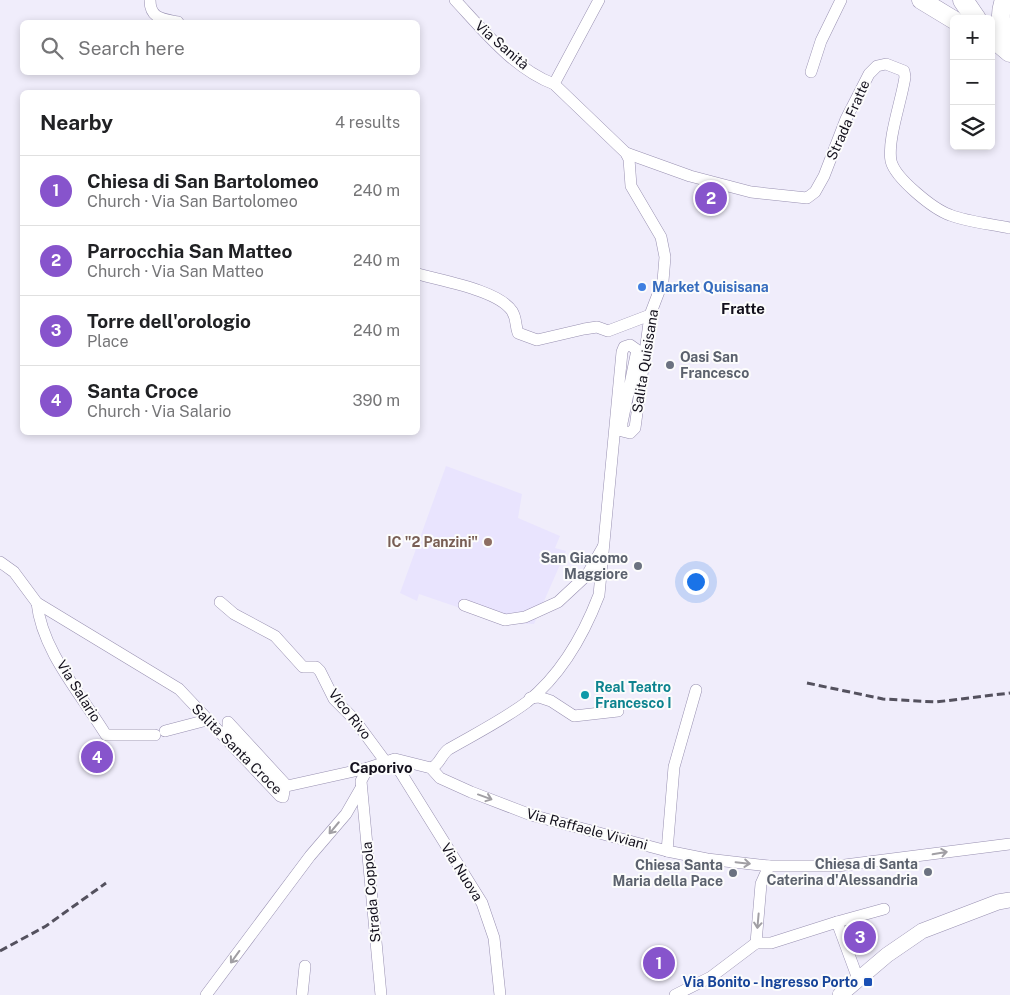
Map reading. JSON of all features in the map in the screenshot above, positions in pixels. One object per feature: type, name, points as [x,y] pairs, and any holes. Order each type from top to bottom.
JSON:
[{"type":"highway","points":[[963,0],[973,15]]},
{"type":"highway","points":[[995,39],[1010,52]]},
{"type":"main road","points":[[921,0],[950,18]]},
{"type":"main road","points":[[1004,0],[1000,10],[1001,22],[1010,44]]},
{"type":"main road","points":[[995,44],[1010,52]]},
{"type":"street","points":[[150,0],[151,12],[155,16],[170,20]]},
{"type":"street","name":"Via Sanità","points":[[455,0],[508,55],[545,81],[554,84]]},
{"type":"street","points":[[599,0],[554,84],[626,153]]},
{"type":"street","points":[[811,72],[821,40],[841,0]]},
{"type":"street","name":"Strada Fratte","points":[[626,153],[690,176],[751,192],[807,198],[815,192],[824,176],[846,119],[869,74],[877,66],[886,64],[904,71],[905,77],[895,123],[891,159],[898,174],[924,198],[950,215],[1010,228]]},
{"type":"street","name":"Salita Quisisana","points":[[431,768],[435,767],[446,751],[535,698],[555,673],[591,617],[599,595],[622,352],[624,347],[630,345],[637,350],[622,423],[622,431],[630,433],[634,428],[650,315],[663,280],[665,257],[660,237],[631,186],[629,158],[626,153]]},
{"type":"street","points":[[420,275],[492,295],[510,309],[516,319],[515,326],[518,333],[537,340],[597,327],[608,331],[650,315]]},
{"type":"street","points":[[464,606],[505,620],[525,617],[558,602],[587,575],[605,544]]},
{"type":"street","name":"Salita Santa Croce","points":[[0,562],[14,572],[37,603],[178,689],[280,796],[283,797],[284,791],[228,727],[228,722],[281,782],[287,786],[368,768]]},
{"type":"street","name":"Vico Rivo","points":[[220,602],[234,614],[275,636],[303,667],[320,670],[334,699],[354,718],[389,760]]},
{"type":"street","name":"Via Salario","points":[[37,603],[39,623],[69,678],[106,735],[160,733],[207,720]]},
{"type":"street","points":[[667,851],[674,767],[696,690]]},
{"type":"street","points":[[535,698],[555,702],[558,708],[574,716],[618,711]]},
{"type":"street","points":[[206,995],[310,856],[346,814],[361,788],[361,781],[368,768],[389,760],[431,768]]},
{"type":"street","name":"Via Nuova","points":[[389,760],[482,903],[494,938],[500,995]]},
{"type":"street","name":"Via Raffaele Viviani","points":[[431,768],[440,778],[532,815],[667,851],[707,859],[769,866],[837,866],[1010,844]]},
{"type":"street","name":"Strada Coppola","points":[[361,788],[381,995]]},
{"type":"street","points":[[756,943],[761,884],[769,866]]},
{"type":"street","points":[[840,995],[887,955],[922,931],[998,902],[1010,900]]},
{"type":"street","points":[[675,995],[711,977],[756,943],[771,943],[884,909]]},
{"type":"street","points":[[834,923],[858,979]]},
{"type":"street","points":[[302,995],[305,966]]},
{"type":"shaded area","name":"IC \"2 Panzini\"","points":[[446,466],[522,494],[518,518],[560,536],[555,548],[566,551],[534,624],[504,623],[419,594],[417,601],[400,593]]},
{"type":"railway","points":[[807,683],[883,699],[936,702],[1010,693]]},
{"type":"railway","points":[[0,951],[46,926],[106,883]]},
{"type":"place","name":"Parrocchia San Matteo","points":[[711,198]]},
{"type":"place","name":"Market Quisisana","points":[[642,287]]},
{"type":"place","name":"Oasi San Francesco","points":[[670,365]]},
{"type":"place","name":"IC \"2 Panzini\"","points":[[488,542]]},
{"type":"place","name":"San Giacomo Maggiore","points":[[638,566]]},
{"type":"place","name":"Real Teatro Francesco I","points":[[585,695]]},
{"type":"place","name":"Santa Croce","points":[[97,757]]},
{"type":"place","name":"Chiesa di Santa Caterina d'Alessandria","points":[[928,872]]},
{"type":"place","name":"Chiesa Santa Maria della Pace","points":[[733,873]]},
{"type":"place","name":"Torre dell'orologio","points":[[860,937]]},
{"type":"place","name":"Chiesa di San Bartolomeo","points":[[659,963]]},
{"type":"place","name":"Via Bonito - Ingresso Porto","points":[[868,982]]},
{"type":"district","name":"Fratte","points":[[743,309]]},
{"type":"district","name":"Caporivo","points":[[381,768]]}]
